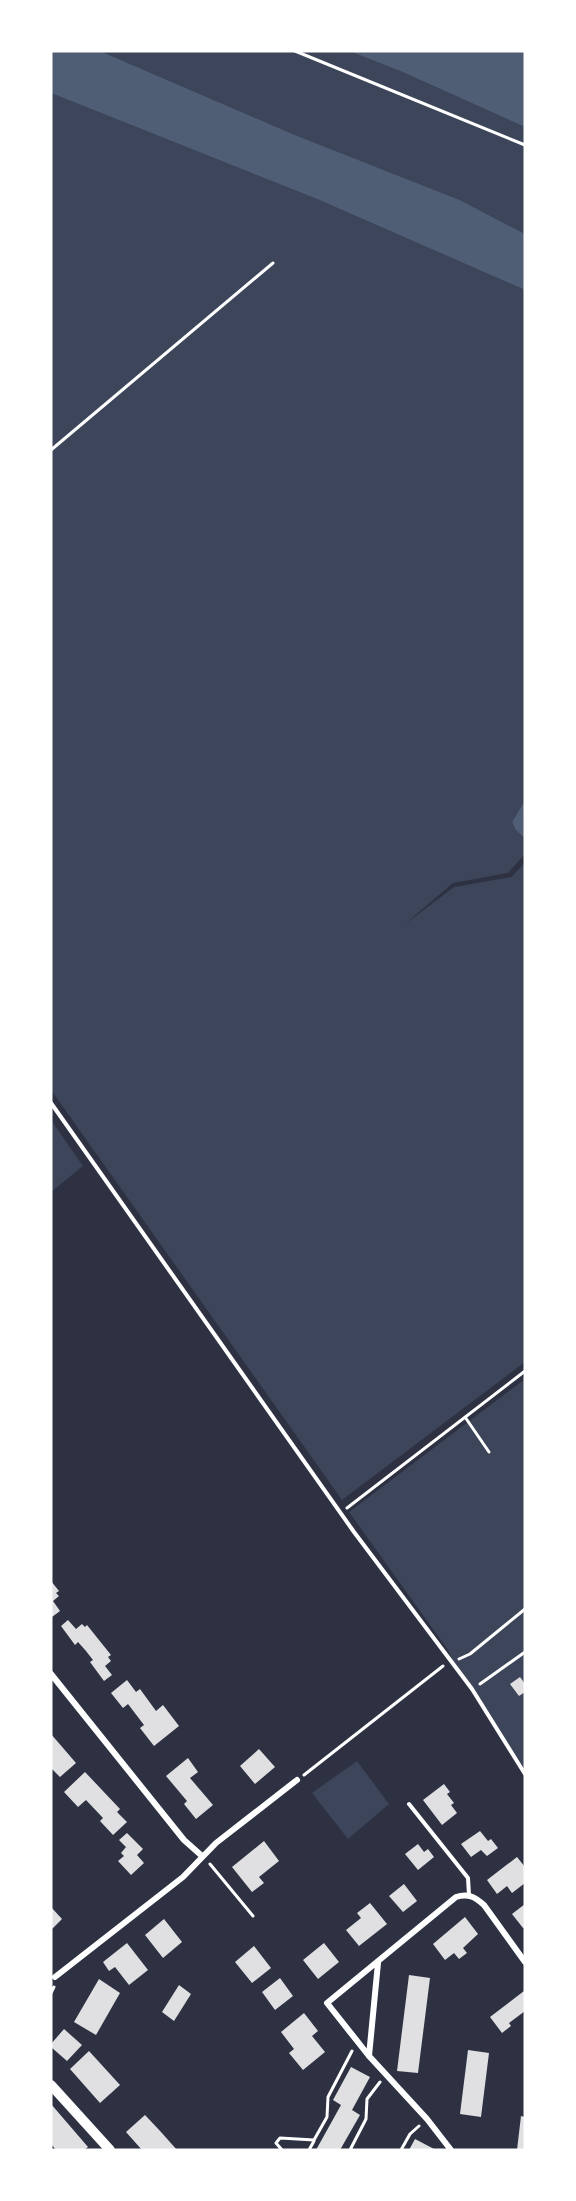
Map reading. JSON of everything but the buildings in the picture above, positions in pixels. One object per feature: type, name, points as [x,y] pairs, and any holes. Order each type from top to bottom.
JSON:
[{"type":"main road","points":[[51,2085],[110,2150]]},
{"type":"street","points":[[51,1674],[184,1840],[202,1856]]},
{"type":"street","points":[[55,1977],[183,1877],[202,1856],[297,1780]]},
{"type":"street","points":[[451,2150],[427,2119],[357,2042],[327,2003],[456,1897],[469,1895],[484,1905],[525,1962]]},
{"type":"street","points":[[369,2056],[378,1963]]},
{"type":"lane","points":[[51,1104],[340,1513],[472,1689],[525,1774]]},
{"type":"lane","points":[[409,1804],[468,1878],[469,1895]]},
{"type":"path","points":[[295,51],[525,145]]},
{"type":"path","points":[[51,450],[273,263]]},
{"type":"path","points":[[340,1513],[525,1371]]},
{"type":"path","points":[[465,1418],[489,1452]]},
{"type":"path","points":[[297,1780],[440,1668],[470,1654],[525,1610]]},
{"type":"path","points":[[472,1689],[525,1652]]},
{"type":"path","points":[[217,1871],[253,1916]]},
{"type":"path","points":[[309,2150],[327,2117],[328,2097],[357,2042]]},
{"type":"path","points":[[350,2150],[366,2119],[367,2099],[385,2075]]},
{"type":"path","points":[[401,2150],[410,2134],[427,2119]]},
{"type":"path","points":[[282,2150],[276,2143],[280,2138],[314,2140]]},
{"type":"shaded area","points":[[51,51],[100,51],[295,135],[460,200],[525,234],[525,290],[317,199],[51,93]]},
{"type":"shaded area","points":[[100,51],[349,51],[400,71],[525,127],[525,234],[460,200],[295,135]]},
{"type":"shaded area","points":[[349,51],[525,51],[525,127],[400,71]]},
{"type":"shaded area","points":[[51,93],[317,199],[525,290],[525,800],[512,822],[525,840],[525,854],[508,873],[453,883],[405,924],[454,887],[511,877],[525,863],[525,1362],[342,1500],[51,1090]]},
{"type":"shaded area","points":[[525,800],[525,837],[524,838],[512,822]]},
{"type":"shaded area","points":[[51,1120],[83,1166],[51,1192]]},
{"type":"shaded area","points":[[525,1379],[525,1769],[454,1663],[448,1650],[349,1512]]},
{"type":"shaded area","points":[[357,1761],[389,1804],[348,1839],[312,1793]]}]
